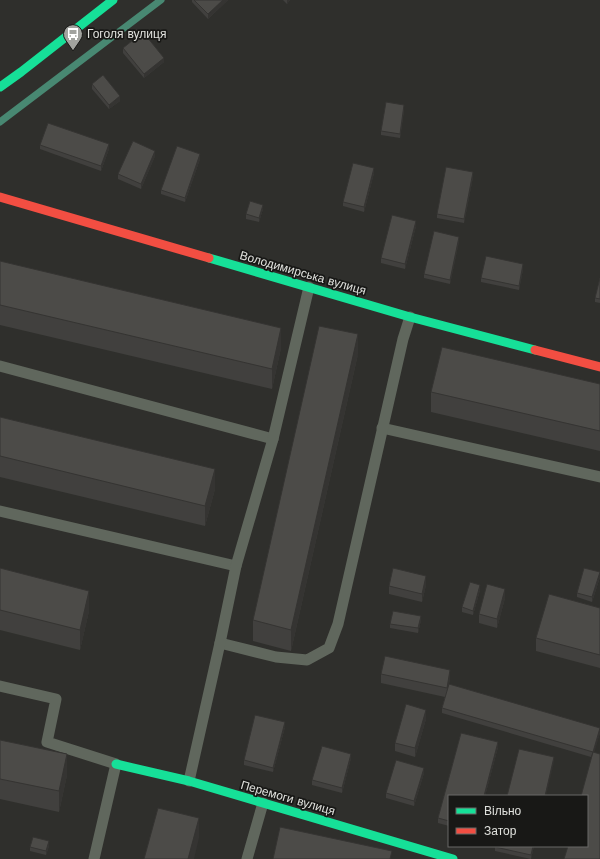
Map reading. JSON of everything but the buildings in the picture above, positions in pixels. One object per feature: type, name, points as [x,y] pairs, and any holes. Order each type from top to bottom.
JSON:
[{"type":"street","points":[[0,87],[113,0]]},
{"type":"street","name":"Володимирська вулиця","points":[[0,197],[410,317],[600,367]]},
{"type":"street","name":"Перемоги вулиця","points":[[116,764],[189,781],[453,859]]},
{"type":"lane","points":[[189,781],[236,566],[273,440],[309,288]]},
{"type":"lane","points":[[220,643],[276,656],[307,660],[329,648],[338,624],[382,428],[410,317]]},
{"type":"lane","points":[[0,366],[273,440]]},
{"type":"lane","points":[[382,428],[600,477]]},
{"type":"lane","points":[[0,511],[236,566]]},
{"type":"lane","points":[[0,686],[56,699],[47,742],[116,764],[94,859]]},
{"type":"lane","points":[[247,859],[263,803]]},
{"type":"waterway","points":[[0,122],[161,0]]},
{"type":"traffic: fast","points":[[0,87],[113,0]]},
{"type":"traffic: fast","points":[[209,258],[410,317],[535,350]]},
{"type":"traffic: fast","points":[[116,764],[189,781],[453,859]]},
{"type":"traffic: jam","points":[[0,197],[209,258]]},
{"type":"traffic: jam","points":[[535,350],[600,367]]},
{"type":"place","name":"Гоголя вулиця","points":[[73,51]]}]
